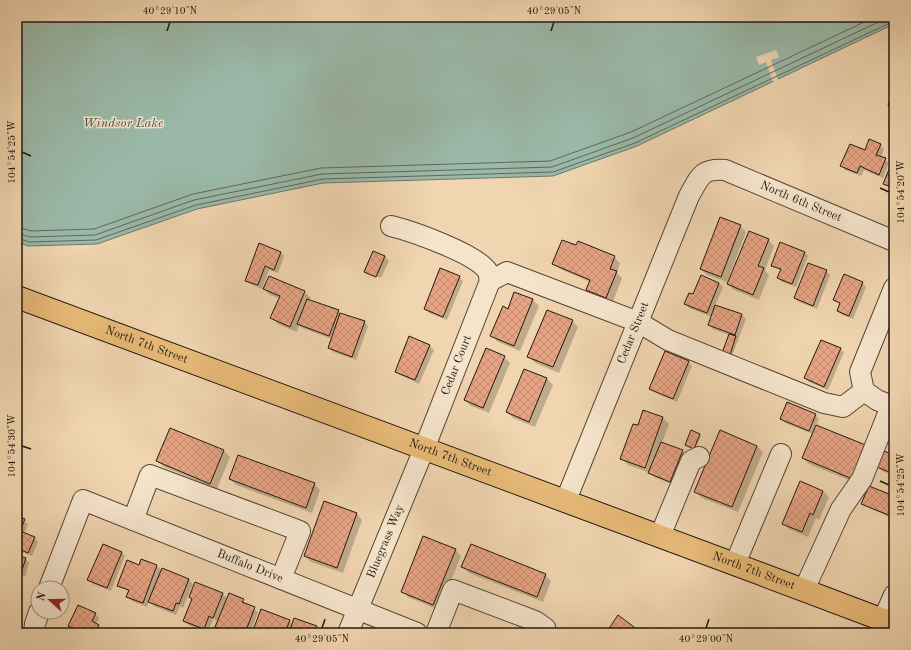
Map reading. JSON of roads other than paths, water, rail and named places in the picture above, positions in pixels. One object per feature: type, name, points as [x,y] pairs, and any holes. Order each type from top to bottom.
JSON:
[{"type":"main road","name":"North 7th Street","points":[[17,297],[424,449],[566,500],[890,624]]},
{"type":"street","name":"North 6th Street","points":[[708,171],[712,169],[725,170],[894,241]]},
{"type":"street","name":"Cedar Street","points":[[566,500],[690,196],[700,177],[708,171]]},
{"type":"street","points":[[391,226],[440,243],[465,255],[478,263],[488,272],[490,281],[507,272],[638,322],[668,340],[824,403],[843,407],[864,391]]},
{"type":"street","name":"Cedar Court","points":[[424,449],[490,281]]},
{"type":"street","points":[[804,590],[840,509],[862,479],[892,407],[877,400],[864,391],[860,372],[894,288]]},
{"type":"street","name":"Bluegrass Way","points":[[348,633],[424,449]]},
{"type":"street","points":[[735,564],[781,454]]},
{"type":"street","points":[[660,536],[691,460],[699,457]]},
{"type":"street","points":[[133,520],[150,475],[300,531],[281,579]]},
{"type":"street","name":"Buffalo Drive","points":[[51,580],[83,500],[417,633]]},
{"type":"street","points":[[436,633],[453,590],[535,621],[545,628],[544,633]]},
{"type":"street","points":[[890,624],[894,595]]},
{"type":"street","points":[[34,633],[36,620]]},
{"type":"water","name":"Windsor Lake","points":[[17,17],[894,17],[894,24],[637,146],[553,176],[323,183],[197,209],[97,244],[28,246],[17,242]]}]
